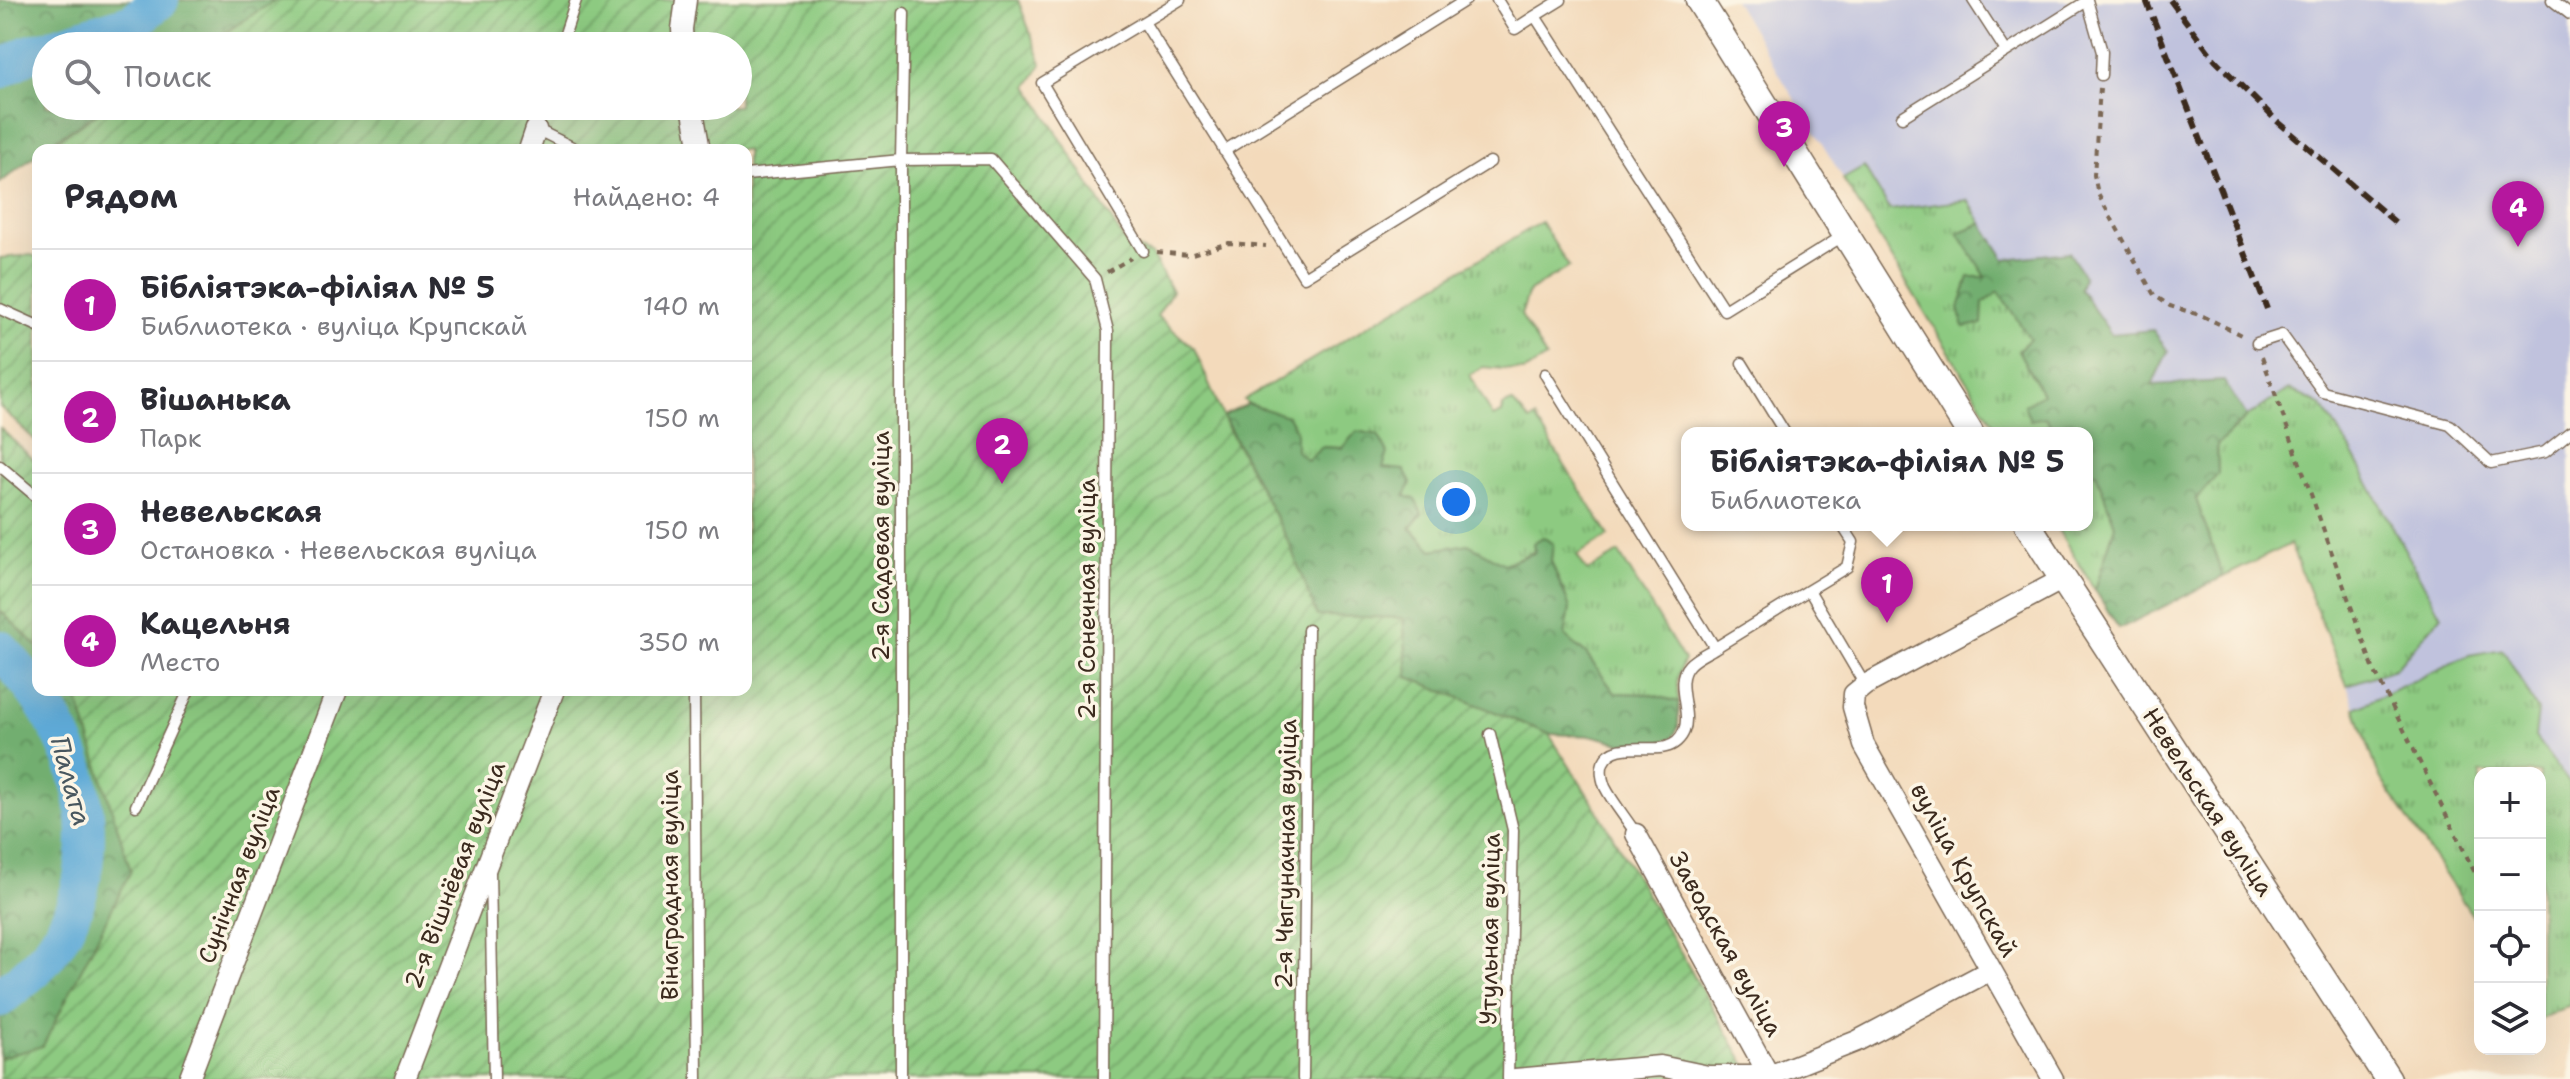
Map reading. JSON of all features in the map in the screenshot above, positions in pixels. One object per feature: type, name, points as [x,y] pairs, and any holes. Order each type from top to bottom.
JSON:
[{"type":"street","points":[[682,32],[686,0]]},
{"type":"street","points":[[1699,0],[1966,427]]},
{"type":"street","points":[[695,120],[699,144]]},
{"type":"street","points":[[531,144],[536,129]]},
{"type":"street","name":"Невельская вуліца","points":[[2032,531],[2388,1079]]},
{"type":"street","points":[[1865,685],[2063,579]]},
{"type":"street","name":"вуліца Крупскай","points":[[1865,685],[1854,694],[1853,707],[1864,745],[2053,1079]]},
{"type":"street","name":"Сунічная вуліца","points":[[189,1079],[335,696]]},
{"type":"street","name":"2-я Вішнёвая вуліца","points":[[405,1079],[552,696]]},
{"type":"street","name":"Заводская вуліца","points":[[1636,834],[1770,1078]]},
{"type":"street","points":[[1515,1079],[1660,1066],[1708,1076],[1770,1078],[1857,1041],[1991,970]]},
{"type":"lane","points":[[566,32],[576,0]]},
{"type":"lane","points":[[1143,251],[1042,83],[1180,0]]},
{"type":"lane","points":[[1224,151],[1466,0]]},
{"type":"lane","points":[[1497,0],[1515,29],[1561,0]]},
{"type":"lane","points":[[1973,0],[2006,51]]},
{"type":"lane","points":[[2552,0],[2570,14]]},
{"type":"lane","points":[[1902,117],[2087,1],[2102,52],[2101,75]]},
{"type":"lane","name":"2-я Садовая вуліца","points":[[901,1079],[901,160],[904,13]]},
{"type":"lane","points":[[1535,16],[1724,310],[1847,233]]},
{"type":"lane","points":[[1144,22],[1304,277],[1490,162]]},
{"type":"lane","points":[[539,120],[536,129],[566,144]]},
{"type":"lane","name":"2-я Сонечная вуліца","points":[[901,160],[991,159],[1095,279],[1108,331],[1104,1079]]},
{"type":"lane","points":[[752,174],[901,160]]},
{"type":"lane","points":[[0,309],[32,323]]},
{"type":"lane","points":[[2257,343],[2282,335],[2323,392],[2450,425],[2491,463],[2545,452],[2570,432]]},
{"type":"lane","points":[[1742,363],[1781,427]]},
{"type":"lane","points":[[1545,374],[1715,648]]},
{"type":"lane","points":[[0,466],[32,493]]},
{"type":"lane","points":[[1636,834],[1605,786],[1601,773],[1604,760],[1622,749],[1666,747],[1678,741],[1684,730],[1687,710],[1683,688],[1684,674],[1689,664],[1847,567],[1853,542],[1846,531]]},
{"type":"lane","points":[[1809,590],[1865,685]]},
{"type":"lane","name":"2-я Чыгуначная вуліца","points":[[1303,1079],[1308,630]]},
{"type":"lane","points":[[136,806],[186,696]]},
{"type":"lane","name":"Вінаградная вуліца","points":[[694,696],[697,1079]]},
{"type":"lane","name":"Утульная вуліца","points":[[1490,734],[1513,830],[1508,1079]]},
{"type":"lane","points":[[490,860],[494,1079]]},
{"type":"path","points":[[2101,75],[2094,175],[2098,194],[2154,295],[2170,306],[2203,316],[2257,343],[2373,668],[2474,871]]},
{"type":"path","points":[[1095,279],[1143,251],[1189,255],[1229,243],[1263,245],[1288,252]]},
{"type":"shaded area","points":[[1734,0],[2570,0],[2570,1005],[2546,1016],[2546,767],[2474,767],[2474,918],[2379,776],[2347,685],[2290,544],[2119,629],[2059,531],[2093,531],[2093,427],[1995,427]]},
{"type":"green space","points":[[0,0],[276,0],[226,32],[32,32],[32,120],[86,120],[48,144],[32,144],[32,158],[0,183]]},
{"type":"green space","points":[[276,0],[1018,0],[1042,64],[1028,86],[1127,245],[1151,254],[1172,291],[1157,316],[1194,348],[1227,426],[1289,543],[1317,616],[1403,618],[1408,677],[1549,734],[1598,811],[1754,1079],[0,1079],[0,1058],[43,1046],[131,871],[77,696],[752,696],[752,144],[50,144],[87,120],[752,120],[752,32],[226,32]]},
{"type":"green space","points":[[1864,167],[1890,210],[1968,200],[1982,223],[1959,234],[1987,277],[1983,303],[1999,291],[2030,339],[2018,350],[2042,394],[2024,405],[2045,417],[2052,427],[1995,427],[1843,179]]},
{"type":"green space","points":[[1541,222],[1569,267],[1529,291],[1521,315],[1546,358],[1524,371],[1483,367],[1470,375],[1493,417],[1502,413],[1503,406],[1512,402],[1530,421],[1535,418],[1609,536],[1577,555],[1587,571],[1619,553],[1684,660],[1677,681],[1679,702],[1648,694],[1615,693],[1586,654],[1565,636],[1570,608],[1551,561],[1552,544],[1504,564],[1468,544],[1432,550],[1410,527],[1405,496],[1382,468],[1342,448],[1322,447],[1308,460],[1295,451],[1296,431],[1288,417],[1244,400]]},
{"type":"green space","points":[[1982,223],[2005,259],[2069,252],[2084,276],[2080,289],[2111,334],[2153,330],[2168,351],[2152,385],[2224,381],[2247,417],[2217,445],[2218,474],[2196,499],[2223,577],[2119,629],[2095,590],[2115,525],[2096,473],[2093,473],[2093,427],[2052,427],[2045,417],[2030,420],[2024,405],[2042,394],[2018,350],[2030,339],[1999,292],[1983,303],[1982,324],[1964,327],[1959,308],[1969,277],[1986,277],[1958,233]]},
{"type":"green space","points":[[32,255],[32,437],[0,407],[0,258]]},
{"type":"green space","points":[[2289,389],[2322,406],[2351,450],[2441,616],[2395,669],[2347,685],[2290,544],[2223,577],[2196,499],[2218,474],[2217,445],[2247,417]]},
{"type":"green space","points":[[1248,404],[1288,416],[1296,431],[1296,451],[1308,460],[1322,447],[1342,448],[1357,431],[1378,435],[1388,453],[1383,468],[1404,470],[1411,483],[1405,496],[1415,499],[1422,514],[1410,528],[1432,550],[1468,544],[1504,564],[1534,553],[1533,543],[1543,537],[1553,544],[1551,561],[1570,608],[1565,636],[1586,654],[1615,693],[1648,694],[1679,702],[1678,728],[1673,737],[1665,741],[1621,743],[1594,736],[1549,734],[1408,677],[1403,618],[1317,616],[1289,543],[1223,416]]},
{"type":"green space","points":[[0,428],[32,458],[32,641],[0,610]]},
{"type":"green space","points":[[2093,472],[2096,472],[2115,525],[2095,590],[2059,531],[2093,531]]},
{"type":"green space","points":[[0,610],[32,641],[32,696],[77,696],[131,871],[43,1046],[0,1058]]},
{"type":"green space","points":[[2503,649],[2538,711],[2535,737],[2570,784],[2570,1005],[2546,1016],[2546,767],[2474,767],[2474,918],[2379,776],[2355,708],[2469,655]]},
{"type":"waterway","name":"Палата","points":[[101,32],[133,22],[160,0]]},
{"type":"waterway","name":"Палата","points":[[0,70],[32,53]]},
{"type":"waterway","name":"Палата","points":[[0,649],[32,687]]},
{"type":"waterway","name":"Палата","points":[[0,998],[44,959],[64,929],[75,903],[86,848],[81,791],[74,764],[38,696]]},
{"type":"railway","points":[[2146,0],[2267,309]]},
{"type":"railway","points":[[2170,0],[2215,60],[2276,120],[2396,223]]},
{"type":"place","name":"Невельская","points":[[1784,167]]},
{"type":"place","name":"Кацельня","points":[[2518,247]]},
{"type":"place","name":"Вішанька","points":[[1002,484]]},
{"type":"place","name":"Бібліятэка-філіял № 5","points":[[1887,623]]}]
